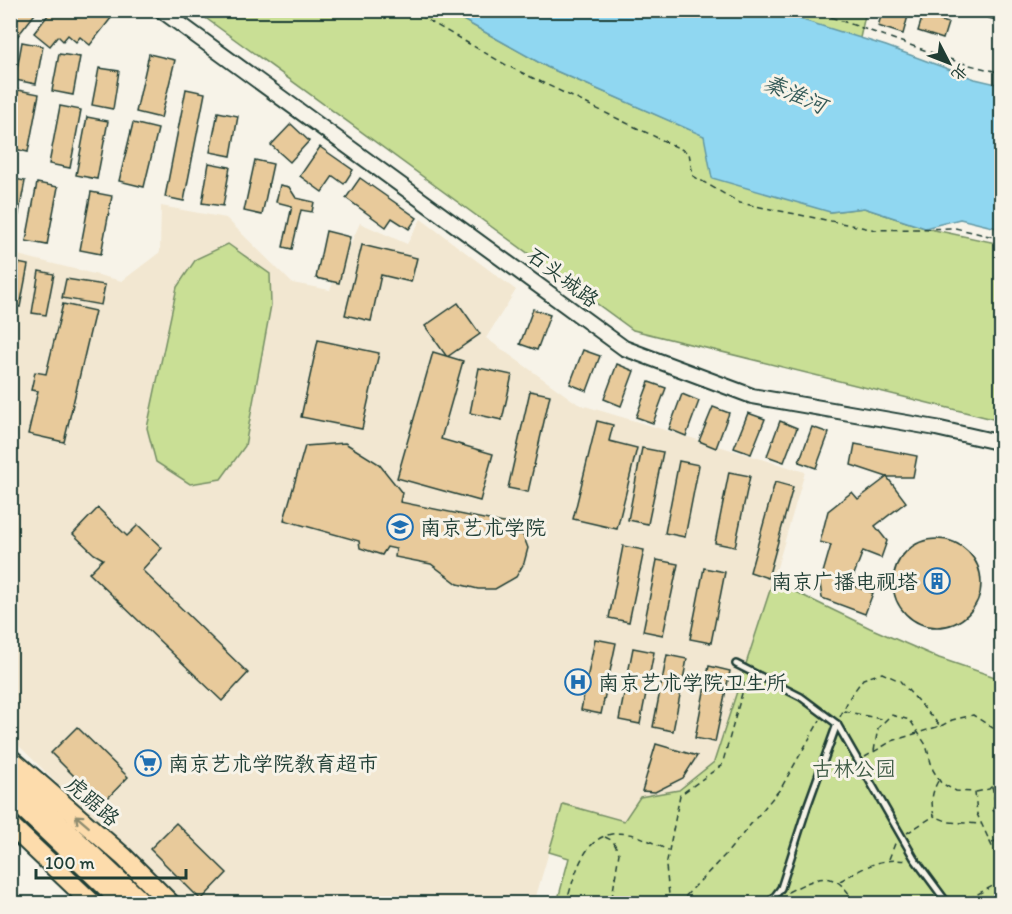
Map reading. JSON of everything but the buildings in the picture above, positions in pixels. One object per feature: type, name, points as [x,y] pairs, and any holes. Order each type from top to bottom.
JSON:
[{"type":"main road","name":"虎踞路","points":[[10,758],[124,857],[171,903]]},
{"type":"main road","points":[[10,777],[144,903]]},
{"type":"main road","points":[[10,796],[124,903]]},
{"type":"main road","points":[[10,825],[93,903]]},
{"type":"street","name":"石头城路","points":[[161,10],[624,348],[752,396],[936,428],[1002,443]]},
{"type":"street","points":[[991,10],[1002,14]]},
{"type":"lane","points":[[736,664],[801,697],[824,712],[837,724],[918,862],[948,903]]},
{"type":"lane","points":[[769,903],[781,888],[837,724]]},
{"type":"path","points":[[410,10],[508,66],[689,153],[693,176],[740,203],[876,230],[955,228],[1002,239]]},
{"type":"path","points":[[811,10],[958,62],[1002,73]]},
{"type":"path","points":[[670,903],[666,866],[681,795],[722,765],[748,670]]},
{"type":"path","points":[[837,724],[850,697],[863,679],[882,673],[900,681],[940,726]]},
{"type":"path","points":[[843,711],[885,720]]},
{"type":"path","points":[[678,903],[726,854],[781,788],[824,712]]},
{"type":"path","points":[[874,751],[878,728],[891,715],[910,720],[919,732],[941,783],[956,791],[975,792],[988,789],[1002,776]]},
{"type":"path","points":[[859,762],[892,741],[973,715],[1002,734]]},
{"type":"path","points":[[939,779],[932,792],[934,816],[949,822],[982,825]]},
{"type":"path","points":[[992,786],[995,801],[993,810],[1002,821]]},
{"type":"path","points":[[975,792],[977,814],[1002,868]]},
{"type":"path","points":[[995,801],[1002,805]]},
{"type":"path","points":[[566,903],[584,853],[603,836],[629,834],[669,850]]},
{"type":"path","points":[[603,836],[613,841],[620,853],[611,903]]},
{"type":"path","points":[[991,844],[1002,837]]},
{"type":"path","points":[[839,882],[870,864],[893,859],[918,862]]},
{"type":"path","points":[[784,895],[819,878],[833,878],[843,885],[855,903]]},
{"type":"path","points":[[959,903],[1002,881]]},
{"type":"shaded area","name":"南京艺术学院","points":[[161,206],[226,218],[292,283],[330,290],[360,223],[407,244],[421,219],[516,290],[486,338],[578,404],[805,472],[773,581],[714,762],[679,790],[640,797],[625,821],[563,804],[534,903],[179,903],[11,738],[10,253],[122,281],[160,252]]},
{"type":"green space","points":[[196,11],[447,11],[547,67],[689,129],[457,11],[866,11],[860,38],[704,136],[830,212],[864,208],[925,228],[1001,244],[1001,421],[633,330]]},
{"type":"green space","points":[[228,244],[270,274],[271,305],[245,446],[221,479],[190,484],[156,462],[147,428],[177,287],[196,259]]},
{"type":"green space","name":"古林公园","points":[[773,581],[870,628],[939,658],[1001,679],[1001,903],[557,903],[569,858],[549,852],[563,804],[624,821],[640,797],[679,790],[714,762]]},
{"type":"water","name":"秦淮河","points":[[447,11],[774,11],[886,46],[975,79],[1001,85],[1001,229],[960,219],[925,228],[864,208],[830,212],[712,178],[704,136],[547,67]]},
{"type":"place","name":"南京艺术学院","points":[[400,527]]},
{"type":"place","name":"南京广播电视塔","points":[[937,581]]},
{"type":"place","name":"南京艺术学院卫生所","points":[[578,682]]},
{"type":"place","name":"南京艺术学院教育超市","points":[[148,763]]}]
